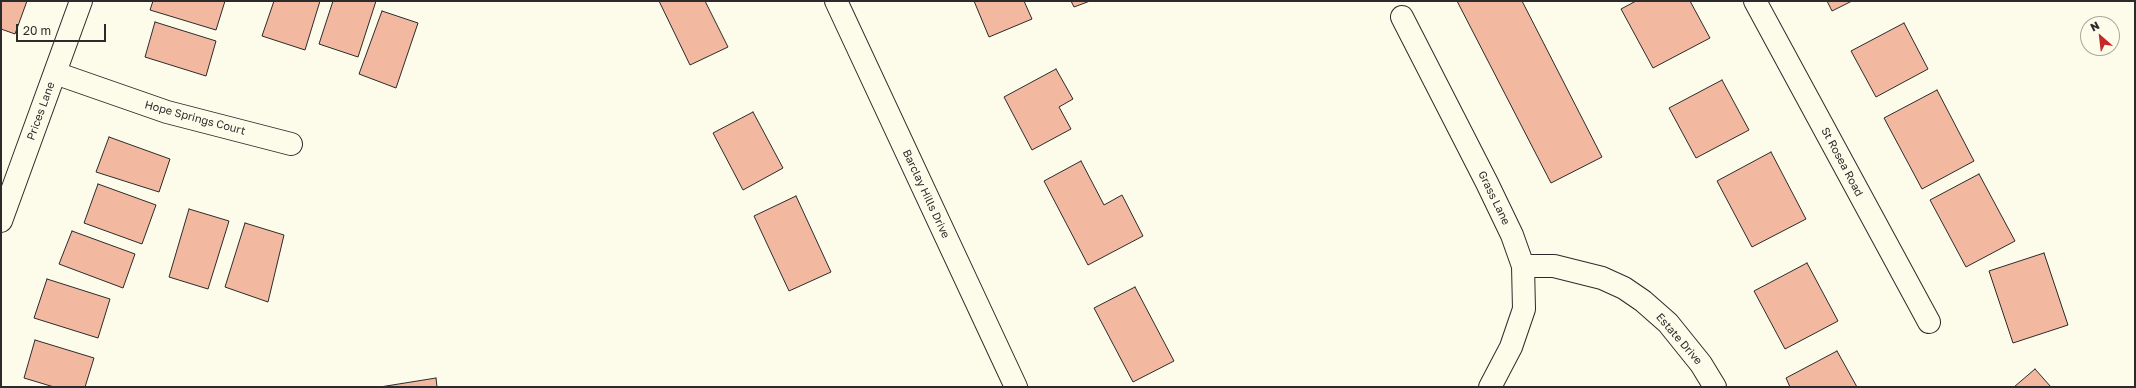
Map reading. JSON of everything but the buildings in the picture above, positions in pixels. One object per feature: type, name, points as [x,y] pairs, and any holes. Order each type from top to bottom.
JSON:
[{"type":"street","name":"Prices Lane","points":[[1,221],[81,1]]},
{"type":"street","name":"Barclay Hills Drive","points":[[836,1],[1016,387]]},
{"type":"street","name":"St Rosea Road","points":[[1755,1],[1928,322]]},
{"type":"street","name":"Grass Lane","points":[[1402,17],[1497,203],[1512,235],[1523,266],[1524,309],[1511,346],[1490,387]]},
{"type":"street","name":"Hope Springs Court","points":[[55,73],[167,112],[291,144]]},
{"type":"street","name":"Estate Drive","points":[[1523,266],[1554,266],[1602,278],[1624,288],[1643,301],[1668,323],[1701,364],[1715,387]]}]
